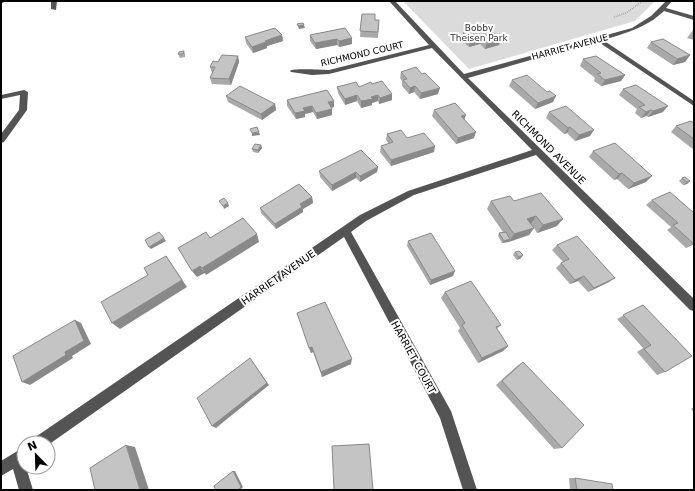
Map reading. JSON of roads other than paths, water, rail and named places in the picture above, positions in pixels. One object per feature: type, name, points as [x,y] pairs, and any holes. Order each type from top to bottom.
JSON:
[{"type":"street","points":[[54,1],[54,9]]},
{"type":"street","name":"RICHMOND AVENUE","points":[[392,1],[463,77],[694,306]]},
{"type":"street","name":"HARRIET AVENUE","points":[[463,77],[634,29],[648,22],[664,9],[669,1]]},
{"type":"street","points":[[664,9],[694,18]]},
{"type":"street","points":[[598,39],[694,104]]},
{"type":"street","name":"RICHMOND COURT","points":[[293,70],[312,73],[329,72],[434,46]]},
{"type":"street","points":[[1,97],[24,92],[23,110],[1,140]]},
{"type":"street","name":"HARRIET AVENUE","points":[[50,435],[345,230],[387,204],[411,193],[538,151]]},
{"type":"street","name":"HARRIET COURT","points":[[345,230],[446,416],[470,490]]},
{"type":"street","points":[[1,469],[16,459]]},
{"type":"street","points":[[23,475],[26,490]]},
{"type":"park label","name":"Bobby Theisen Park","points":[[479,34]]}]
